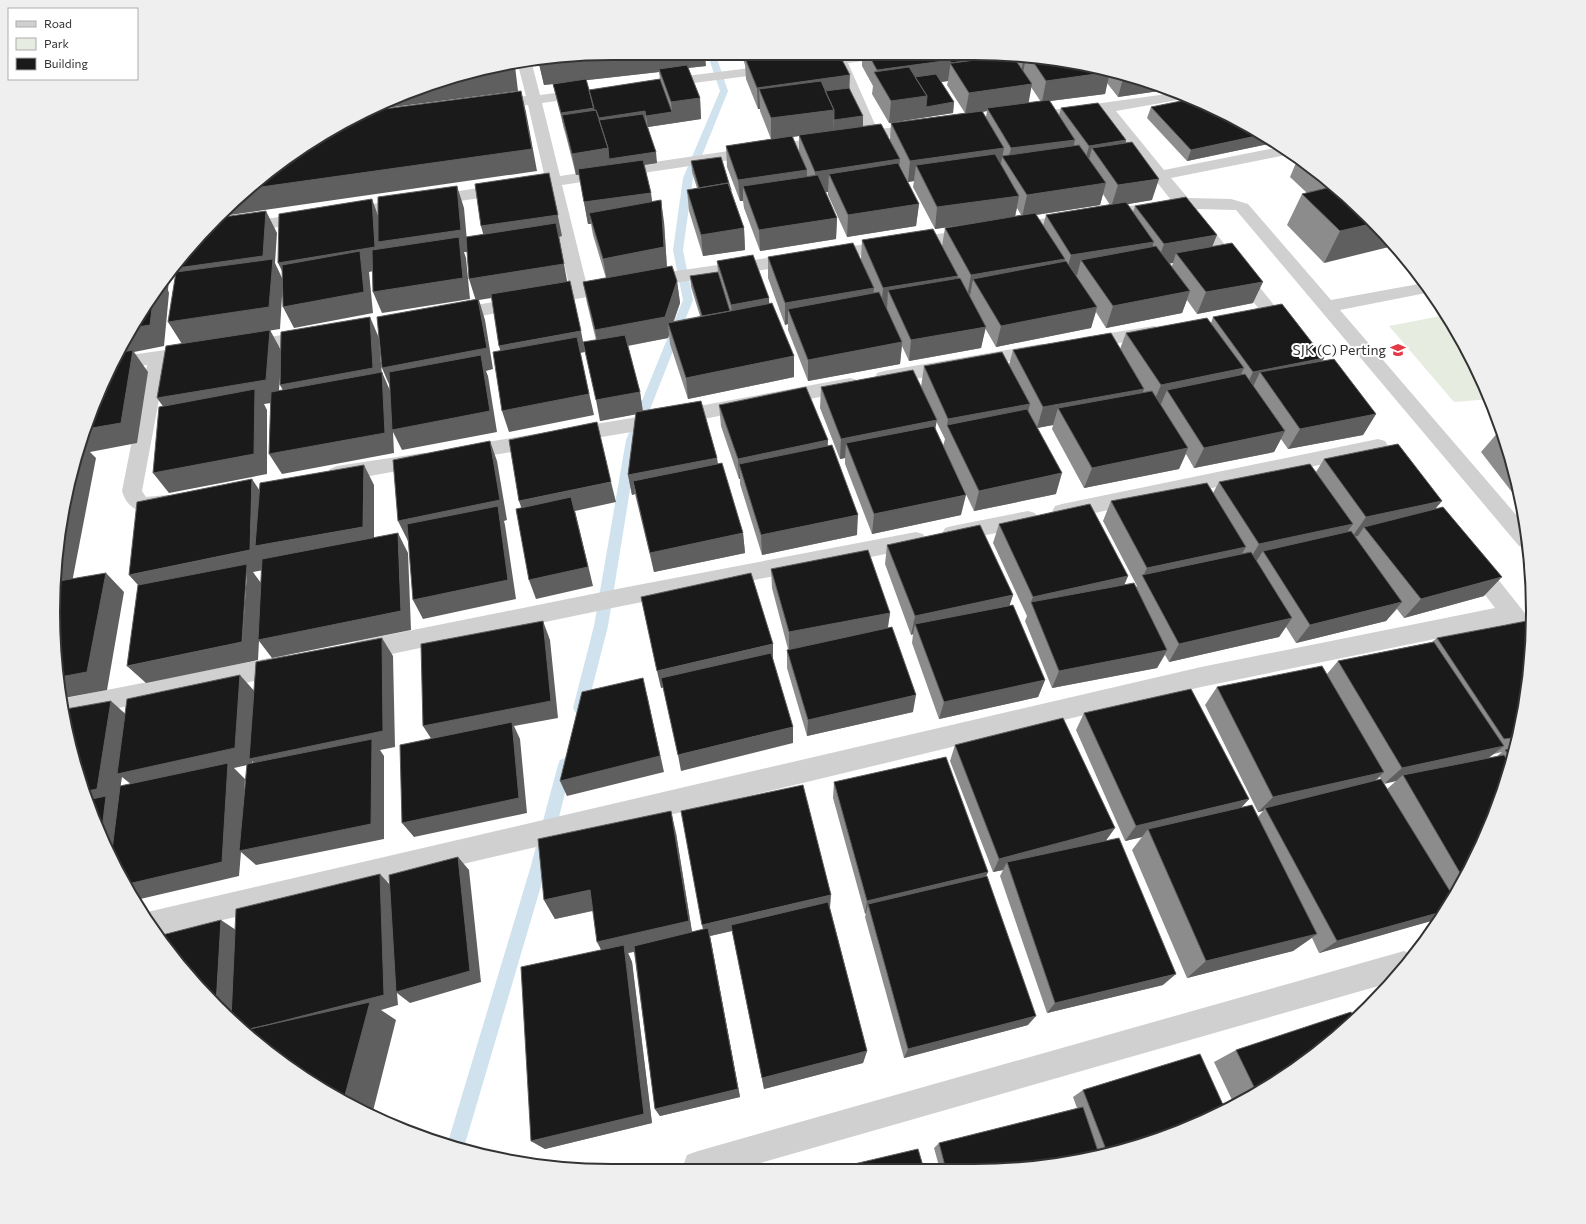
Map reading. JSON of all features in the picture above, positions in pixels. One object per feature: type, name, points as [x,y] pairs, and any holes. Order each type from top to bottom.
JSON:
[{"type":"street","points":[[801,65],[824,60]]},
{"type":"street","points":[[839,60],[872,134]]},
{"type":"street","points":[[526,67],[580,293]]},
{"type":"street","points":[[651,85],[786,67]]},
{"type":"street","points":[[479,107],[596,92]]},
{"type":"street","points":[[1012,119],[1106,108],[1173,98]]},
{"type":"street","points":[[1106,108],[1296,343]]},
{"type":"street","points":[[228,230],[872,134],[935,127]]},
{"type":"street","points":[[1160,175],[1280,152]]},
{"type":"street","points":[[432,318],[653,280],[1182,203],[1218,205],[1231,204],[1242,207],[1520,533]]},
{"type":"street","points":[[1327,307],[1421,289]]},
{"type":"street","points":[[1248,316],[1272,313]]},
{"type":"street","points":[[320,477],[656,421],[1169,329]]},
{"type":"street","points":[[120,363],[330,334]]},
{"type":"street","points":[[158,357],[132,491],[136,500],[140,504],[162,504],[186,500]]},
{"type":"street","points":[[338,655],[622,597],[1383,452],[1364,427]]},
{"type":"street","points":[[1463,552],[1526,630]]},
{"type":"street","points":[[155,922],[562,829],[1201,677],[1513,614]]},
{"type":"street","points":[[69,707],[307,661]]},
{"type":"street","points":[[705,1164],[1396,967]]},
{"type":"green space","points":[[1440,316],[1469,368],[1483,400],[1454,402],[1389,326]]},
{"type":"building","points":[[746,60],[842,60],[850,75],[757,88]]},
{"type":"building","points":[[871,60],[951,60],[877,70]]},
{"type":"building","points":[[951,60],[975,60],[952,63],[950,62]]},
{"type":"building","points":[[973,60],[1017,62],[1032,84],[969,93],[950,63]]},
{"type":"building","points":[[1034,64],[1095,74],[1046,81]]},
{"type":"building","points":[[687,65],[700,98],[671,102],[659,69]]},
{"type":"building","points":[[909,67],[927,96],[891,101],[874,72]]},
{"type":"building","points":[[936,74],[954,102],[926,107],[927,96],[915,77]]},
{"type":"building","points":[[586,79],[594,108],[561,113],[553,84]]},
{"type":"building","points":[[660,79],[672,112],[646,116],[645,111],[599,118],[596,110],[594,110],[589,90]]},
{"type":"building","points":[[821,81],[834,110],[771,118],[759,89]]},
{"type":"building","points":[[849,88],[863,116],[834,120],[834,110],[825,91]]},
{"type":"building","points":[[521,91],[532,149],[260,187],[305,153],[336,134],[386,109]]},
{"type":"building","points":[[1049,100],[1075,140],[1011,148],[987,108]]},
{"type":"building","points":[[1182,101],[1218,117],[1254,136],[1191,150],[1151,107]]},
{"type":"building","points":[[1098,103],[1126,140],[1089,146],[1061,108]]},
{"type":"building","points":[[596,110],[608,148],[572,154],[562,115]]},
{"type":"building","points":[[982,111],[1004,148],[910,161],[891,123]]},
{"type":"building","points":[[643,114],[656,152],[609,159],[608,148],[599,120]]},
{"type":"building","points":[[881,124],[900,159],[815,172],[799,135]]},
{"type":"building","points":[[792,136],[807,170],[738,180],[726,146]]},
{"type":"building","points":[[1132,142],[1159,179],[1118,185],[1092,148]]},
{"type":"building","points":[[1079,145],[1106,183],[1027,195],[1002,156]]},
{"type":"building","points":[[995,154],[1019,196],[937,207],[916,165]]},
{"type":"building","points":[[721,157],[731,190],[728,183],[699,188],[691,161]]},
{"type":"building","points":[[643,160],[651,193],[584,202],[578,169]]},
{"type":"building","points":[[898,163],[919,204],[848,215],[829,174]]},
{"type":"building","points":[[549,173],[558,215],[481,226],[475,184]]},
{"type":"building","points":[[818,175],[837,218],[759,230],[743,186]]},
{"type":"building","points":[[728,183],[744,228],[701,235],[687,190]]},
{"type":"building","points":[[457,186],[461,230],[378,242],[378,197]]},
{"type":"building","points":[[1327,188],[1367,225],[1340,231],[1302,194]]},
{"type":"building","points":[[1186,197],[1217,235],[1164,244],[1135,206]]},
{"type":"building","points":[[372,199],[375,247],[278,263],[279,214]]},
{"type":"building","points":[[661,200],[664,247],[603,259],[589,213]]},
{"type":"building","points":[[1126,202],[1154,242],[1071,255],[1046,215]]},
{"type":"building","points":[[266,211],[263,256],[181,267],[197,248],[228,216]]},
{"type":"building","points":[[1035,213],[1065,259],[971,275],[945,228]]},
{"type":"building","points":[[556,223],[564,264],[469,279],[466,237]]},
{"type":"building","points":[[933,229],[958,276],[883,288],[862,240]]},
{"type":"building","points":[[459,237],[463,278],[373,292],[372,250]]},
{"type":"building","points":[[853,243],[874,288],[785,303],[768,257]]},
{"type":"building","points":[[1232,243],[1263,282],[1206,292],[1176,253]]},
{"type":"building","points":[[1156,246],[1190,291],[1113,306],[1081,260]]},
{"type":"building","points":[[360,251],[364,292],[283,307],[282,265]]},
{"type":"building","points":[[753,255],[769,298],[731,305],[717,261]]},
{"type":"building","points":[[273,259],[269,307],[168,322],[176,274],[177,272]]},
{"type":"building","points":[[1066,261],[1097,307],[1001,326],[973,279]]},
{"type":"building","points":[[672,266],[677,281],[665,317],[595,330],[583,282]]},
{"type":"building","points":[[718,272],[730,311],[702,316],[690,276]]},
{"type":"building","points":[[960,278],[986,327],[911,340],[888,290]]},
{"type":"building","points":[[570,281],[581,331],[499,346],[491,294]]},
{"type":"building","points":[[879,292],[902,342],[808,360],[788,309]]},
{"type":"building","points":[[478,299],[487,348],[382,368],[377,317]]},
{"type":"building","points":[[772,303],[794,356],[686,378],[668,323]]},
{"type":"building","points":[[1282,304],[1324,358],[1253,372],[1213,317]]},
{"type":"building","points":[[152,306],[150,325],[140,327]]},
{"type":"building","points":[[370,317],[373,368],[280,385],[281,332]]},
{"type":"building","points":[[1207,318],[1244,368],[1161,385],[1126,333]]},
{"type":"building","points":[[270,330],[266,380],[157,398],[166,346]]},
{"type":"building","points":[[1111,333],[1144,389],[1043,407],[1013,350]]},
{"type":"building","points":[[625,335],[640,392],[596,400],[583,342]]},
{"type":"building","points":[[577,337],[589,394],[502,411],[493,352]]},
{"type":"building","points":[[133,350],[121,423],[92,428],[102,401],[126,351]]},
{"type":"building","points":[[1002,352],[1030,404],[948,419],[924,366]]},
{"type":"building","points":[[481,355],[490,411],[392,430],[389,372]]},
{"type":"building","points":[[1334,359],[1376,414],[1300,429],[1260,372]]},
{"type":"building","points":[[913,370],[937,420],[841,439],[821,387]]},
{"type":"building","points":[[382,372],[385,433],[269,454],[271,392]]},
{"type":"building","points":[[1245,374],[1285,431],[1204,448],[1167,390]]},
{"type":"building","points":[[806,387],[828,440],[738,459],[719,405]]},
{"type":"building","points":[[255,389],[254,454],[153,473],[159,407]]},
{"type":"building","points":[[1152,391],[1188,448],[1092,468],[1058,408]]},
{"type":"building","points":[[701,401],[717,458],[628,475],[636,412]]},
{"type":"building","points":[[1027,409],[1062,473],[979,491],[947,425]]},
{"type":"building","points":[[597,422],[611,482],[519,501],[509,440]]},
{"type":"building","points":[[934,426],[966,495],[874,514],[846,443]]},
{"type":"building","points":[[490,441],[500,500],[398,521],[393,460]]},
{"type":"building","points":[[1398,444],[1442,501],[1366,517],[1324,459]]},
{"type":"building","points":[[832,445],[858,515],[761,535],[739,464]]},
{"type":"building","points":[[722,463],[743,533],[650,553],[633,481]]},
{"type":"building","points":[[1310,464],[1353,524],[1259,544],[1219,482]]},
{"type":"building","points":[[364,465],[363,527],[255,546],[260,483]]},
{"type":"building","points":[[252,479],[250,550],[129,575],[137,502]]},
{"type":"building","points":[[1207,483],[1246,547],[1147,568],[1111,501]]},
{"type":"building","points":[[571,497],[588,567],[529,580],[516,509]]},
{"type":"building","points":[[1090,504],[1128,576],[1033,597],[999,524]]},
{"type":"building","points":[[498,506],[508,580],[413,600],[407,524]]},
{"type":"building","points":[[1443,507],[1502,577],[1421,599],[1364,527]]},
{"type":"building","points":[[980,525],[1013,595],[915,616],[887,545]]},
{"type":"building","points":[[1351,531],[1402,602],[1310,625],[1263,551]]},
{"type":"building","points":[[398,533],[401,611],[258,640],[262,559]]},
{"type":"building","points":[[868,550],[890,613],[789,632],[771,569]]},
{"type":"building","points":[[1251,552],[1292,618],[1179,644],[1142,575]]},
{"type":"building","points":[[247,564],[242,642],[127,666],[138,585]]},
{"type":"building","points":[[106,573],[87,672],[64,676],[61,648],[61,581]]},
{"type":"building","points":[[751,573],[773,644],[657,671],[641,597]]},
{"type":"building","points":[[1134,583],[1167,650],[1059,671],[1031,602]]},
{"type":"building","points":[[1013,605],[1045,680],[944,702],[915,624]]},
{"type":"building","points":[[543,621],[551,701],[423,726],[421,644]]},
{"type":"building","points":[[1526,621],[1525,648],[1521,684],[1511,738],[1504,739],[1437,638]]},
{"type":"building","points":[[892,627],[916,695],[808,720],[787,650]]},
{"type":"building","points":[[382,638],[383,731],[249,759],[256,662]]},
{"type":"building","points":[[1434,642],[1504,746],[1402,768],[1338,661]]},
{"type":"building","points":[[771,653],[793,727],[678,755],[661,678]]},
{"type":"building","points":[[1322,666],[1384,772],[1273,797],[1217,687]]},
{"type":"building","points":[[240,675],[235,748],[117,774],[127,699]]},
{"type":"building","points":[[643,678],[660,756],[560,781],[582,692]]},
{"type":"building","points":[[1191,689],[1249,799],[1136,826],[1084,713]]},
{"type":"building","points":[[111,701],[97,789],[90,791],[89,789],[79,755],[69,708]]},
{"type":"building","points":[[1063,718],[1115,828],[999,859],[955,745]]},
{"type":"building","points":[[512,722],[519,798],[402,823],[400,745]]},
{"type":"building","points":[[372,739],[371,824],[239,851],[247,764]]},
{"type":"building","points":[[1504,755],[1506,758],[1497,789],[1484,823],[1460,873],[1403,775]]},
{"type":"building","points":[[946,757],[988,872],[867,901],[834,782]]},
{"type":"building","points":[[228,763],[222,862],[131,883],[112,846],[120,786]]},
{"type":"building","points":[[1381,779],[1450,891],[1436,913],[1337,941],[1265,808]]},
{"type":"building","points":[[803,785],[831,895],[702,925],[681,811]]},
{"type":"building","points":[[106,796],[103,824],[102,823],[93,799]]},
{"type":"building","points":[[1252,805],[1317,934],[1206,961],[1148,829]]},
{"type":"building","points":[[671,811],[689,921],[597,942],[590,890],[544,900],[538,839]]},
{"type":"building","points":[[1119,838],[1176,974],[1055,1003],[1007,862]]},
{"type":"building","points":[[458,857],[470,971],[396,992],[389,875]]},
{"type":"building","points":[[380,874],[384,995],[250,1029],[231,1011],[236,909]]},
{"type":"building","points":[[987,876],[1036,1016],[908,1049],[868,904]]},
{"type":"building","points":[[828,902],[867,1051],[762,1078],[731,925]]},
{"type":"building","points":[[221,920],[217,996],[197,976],[164,934]]},
{"type":"building","points":[[708,928],[738,1089],[655,1109],[634,946]]},
{"type":"building","points":[[624,945],[644,1114],[531,1141],[521,967]]},
{"type":"building","points":[[370,1002],[345,1095],[305,1071],[250,1029]]},
{"type":"building","points":[[1351,1012],[1352,1014],[1310,1050],[1281,1071],[1254,1087],[1236,1050]]},
{"type":"building","points":[[1200,1054],[1223,1104],[1185,1122],[1151,1135],[1105,1148],[1083,1090]]},
{"type":"building","points":[[1083,1107],[1097,1149],[1046,1159],[1010,1163],[944,1164],[939,1143]]},
{"type":"building","points":[[918,1149],[922,1164],[854,1164]]},
{"type":"waterway","points":[[580,708],[601,626],[632,440],[688,300],[678,250],[688,178],[724,91],[713,60]]},
{"type":"waterway","points":[[457,1141],[538,869],[565,765]]},
{"type":"place","name":"SJK (C) Perting","points":[[1398,350]]}]
